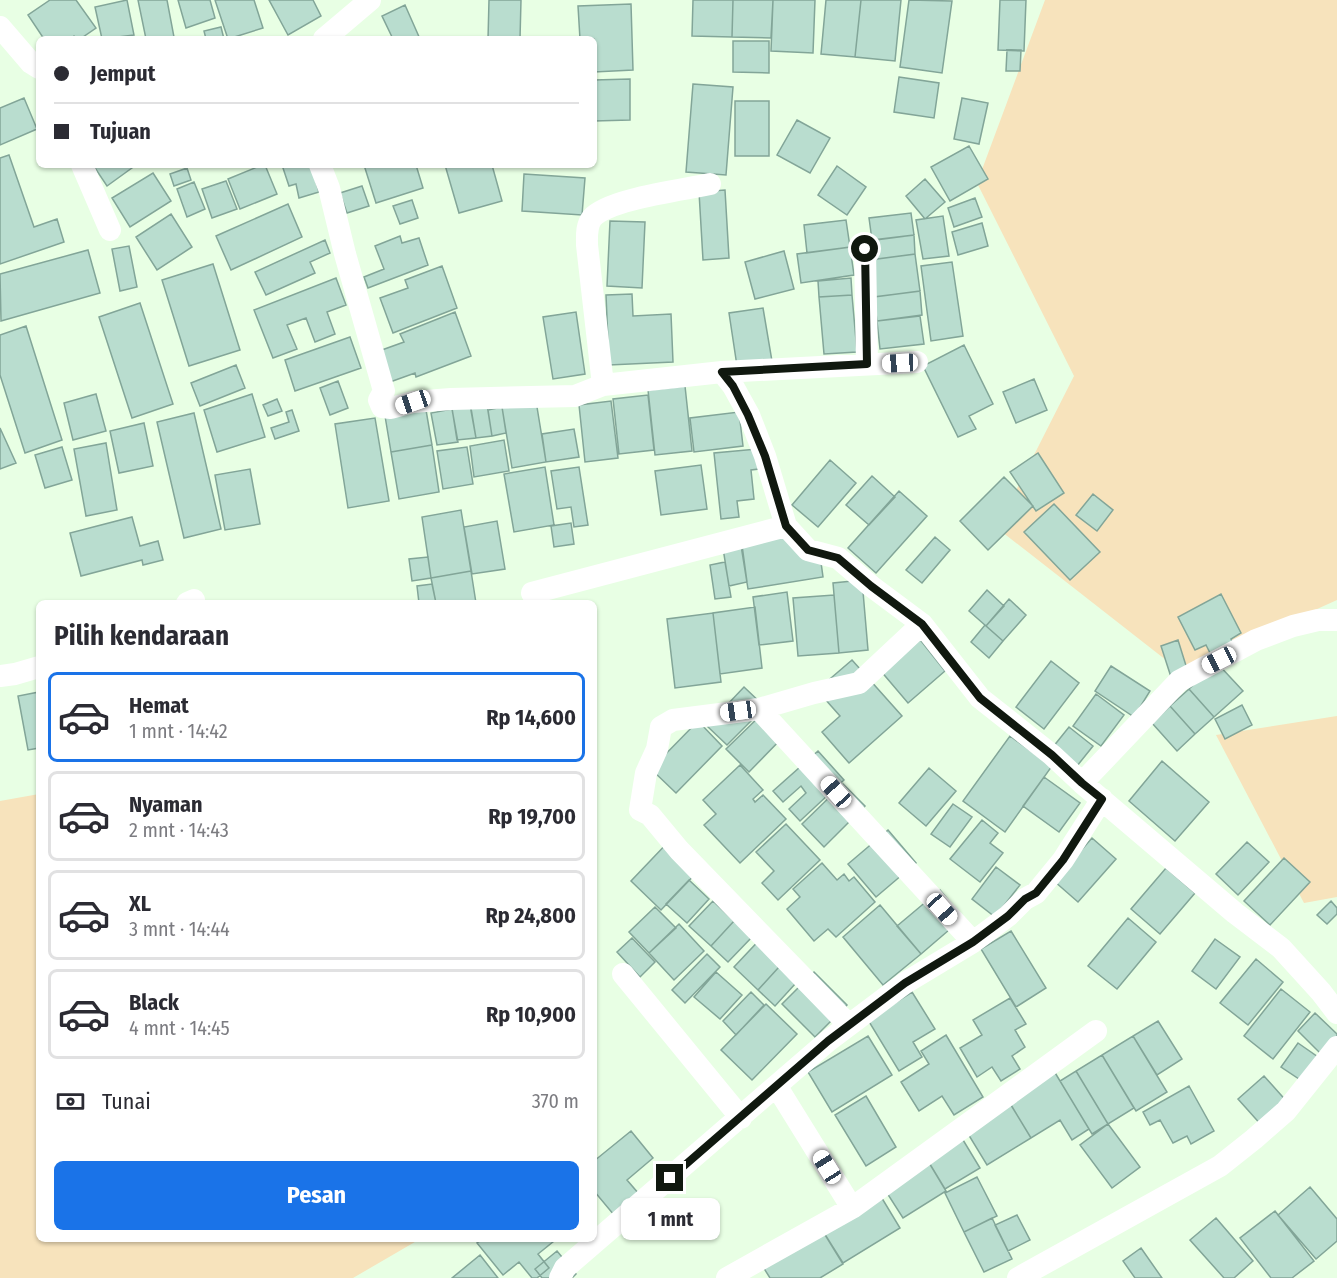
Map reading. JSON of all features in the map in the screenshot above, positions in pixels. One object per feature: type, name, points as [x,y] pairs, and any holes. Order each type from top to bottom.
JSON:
[{"type":"street","points":[[328,36],[370,0]]},
{"type":"street","points":[[0,27],[36,66]]},
{"type":"street","points":[[83,168],[110,230]]},
{"type":"street","points":[[321,168],[329,188],[345,255],[384,391],[379,400],[382,407],[391,408],[432,400],[574,396],[603,385],[722,372],[917,362]]},
{"type":"street","points":[[603,385],[587,245],[589,224],[599,212],[621,202],[710,184]]},
{"type":"street","points":[[865,249],[867,364]]},
{"type":"street","points":[[722,372],[733,386],[748,415],[765,456],[786,526],[808,550],[838,558],[922,624],[980,698],[1052,755],[1235,913],[1281,948],[1337,1013]]},
{"type":"street","points":[[532,593],[786,526]]},
{"type":"street","points":[[1082,783],[1179,681],[1256,640],[1293,626],[1318,620],[1337,620]]},
{"type":"street","points":[[849,1026],[679,850],[651,815],[640,810],[646,773],[657,749],[659,731],[664,724],[673,720],[759,709],[859,683],[922,624]]},
{"type":"street","points":[[0,676],[15,675],[36,668]]},
{"type":"street","points":[[759,709],[973,942]]},
{"type":"street","points":[[597,1241],[828,1041],[905,983],[973,942],[1008,916],[1025,899],[1036,893],[1063,860],[1102,799]]},
{"type":"street","points":[[623,974],[741,1118]]},
{"type":"street","points":[[727,1278],[852,1208],[1096,1031]]},
{"type":"street","points":[[1018,1278],[1220,1166],[1286,1111],[1337,1047]]},
{"type":"street","points":[[777,1087],[852,1208]]},
{"type":"street","points":[[560,1278],[565,1268],[596,1242]]},
{"type":"shaded area","points":[[1045,0],[1337,0],[1337,600],[1180,671],[997,528],[1074,376],[977,183]]},
{"type":"shaded area","points":[[1337,716],[1337,897],[1304,903],[1216,735]]},
{"type":"shaded area","points":[[36,795],[36,1242],[415,1242],[353,1278],[0,1278],[0,801]]},
{"type":"building","points":[[50,0],[76,0],[96,28],[84,36],[42,36],[28,15]]},
{"type":"building","points":[[127,0],[134,35],[101,36],[95,7]]},
{"type":"building","points":[[138,0],[167,0],[174,36],[145,36]]},
{"type":"building","points":[[178,0],[210,0],[215,18],[186,28]]},
{"type":"building","points":[[215,0],[254,0],[263,28],[238,36],[227,36]]},
{"type":"building","points":[[269,0],[313,0],[321,16],[288,35]]},
{"type":"building","points":[[489,0],[521,0],[520,36],[488,36]]},
{"type":"building","points":[[693,0],[733,0],[732,37],[692,36]]},
{"type":"building","points":[[733,0],[773,0],[771,38],[732,37]]},
{"type":"building","points":[[773,0],[815,0],[813,53],[771,51]]},
{"type":"building","points":[[826,0],[861,0],[855,57],[821,54]]},
{"type":"building","points":[[861,0],[901,0],[895,61],[855,57]]},
{"type":"building","points":[[909,0],[952,1],[942,73],[900,67]]},
{"type":"building","points":[[1000,0],[1026,0],[1024,51],[998,50]]},
{"type":"building","points":[[631,4],[633,70],[597,72],[597,36],[580,36],[578,6]]},
{"type":"building","points":[[405,5],[419,36],[392,36],[382,16]]},
{"type":"building","points":[[221,27],[223,36],[205,36],[204,31]]},
{"type":"building","points":[[733,41],[769,41],[769,73],[733,72]]},
{"type":"building","points":[[1007,50],[1021,50],[1020,71],[1006,71]]},
{"type":"building","points":[[899,77],[939,83],[934,118],[894,112]]},
{"type":"building","points":[[630,79],[630,120],[597,121],[597,80]]},
{"type":"building","points":[[693,84],[733,87],[726,175],[686,172]]},
{"type":"building","points":[[24,98],[36,129],[0,145],[0,108]]},
{"type":"building","points":[[962,98],[988,103],[979,144],[954,139]]},
{"type":"building","points":[[735,101],[769,101],[769,156],[735,156]]},
{"type":"building","points":[[797,120],[830,138],[810,173],[777,155]]},
{"type":"building","points":[[969,146],[988,179],[950,201],[931,167]]},
{"type":"building","points":[[9,155],[34,227],[57,219],[64,242],[0,264],[0,158]]},
{"type":"building","points":[[837,166],[866,187],[847,215],[818,195]]},
{"type":"building","points":[[95,168],[132,168],[107,186]]},
{"type":"building","points":[[187,168],[191,180],[174,186],[170,174]]},
{"type":"building","points":[[255,168],[266,168],[277,194],[240,209],[228,179]]},
{"type":"building","points":[[283,168],[312,168],[319,192],[299,198],[296,184],[289,186]]},
{"type":"building","points":[[365,168],[417,168],[423,188],[376,203]]},
{"type":"building","points":[[446,168],[493,168],[502,201],[459,213]]},
{"type":"building","points":[[153,173],[171,201],[130,227],[112,198]]},
{"type":"building","points":[[524,174],[585,178],[582,215],[522,211]]},
{"type":"building","points":[[925,179],[945,202],[925,219],[906,196]]},
{"type":"building","points":[[226,181],[237,209],[212,218],[202,189]]},
{"type":"building","points":[[194,182],[205,209],[187,217],[177,189]]},
{"type":"building","points":[[362,186],[369,206],[347,213],[340,193]]},
{"type":"building","points":[[725,190],[729,258],[703,260],[699,192]]},
{"type":"building","points":[[975,198],[982,217],[954,227],[948,208]]},
{"type":"building","points":[[412,200],[418,218],[400,224],[393,206]]},
{"type":"building","points":[[288,204],[302,237],[231,270],[216,236]]},
{"type":"building","points":[[911,213],[914,235],[872,240],[869,218]]},
{"type":"building","points":[[171,214],[192,247],[157,270],[136,237]]},
{"type":"building","points":[[943,216],[949,256],[923,259],[916,220]]},
{"type":"building","points":[[846,220],[850,247],[807,253],[804,225]]},
{"type":"building","points":[[610,221],[645,222],[642,288],[607,286]]},
{"type":"building","points":[[982,223],[988,246],[958,255],[952,232]]},
{"type":"building","points":[[914,235],[915,254],[870,260],[868,241]]},
{"type":"building","points":[[400,236],[402,243],[419,238],[428,265],[368,288],[364,277],[384,269],[375,246]]},
{"type":"building","points":[[325,240],[330,253],[310,262],[315,273],[266,295],[255,272]]},
{"type":"building","points":[[129,246],[137,287],[120,291],[112,249]]},
{"type":"building","points":[[850,247],[854,275],[801,283],[797,254]]},
{"type":"building","points":[[88,250],[100,293],[1,321],[0,274]]},
{"type":"building","points":[[784,251],[794,289],[755,299],[745,262]]},
{"type":"building","points":[[915,254],[920,291],[874,297],[870,260]]},
{"type":"building","points":[[952,262],[963,336],[931,341],[921,266]]},
{"type":"building","points":[[213,264],[240,350],[189,366],[162,280]]},
{"type":"building","points":[[442,266],[457,308],[393,333],[380,298],[408,288],[405,280]]},
{"type":"building","points":[[336,278],[346,305],[327,312],[335,334],[315,342],[306,318],[287,325],[297,349],[273,358],[254,310]]},
{"type":"building","points":[[851,278],[852,295],[819,297],[818,281]]},
{"type":"building","points":[[920,291],[922,315],[877,321],[874,297]]},
{"type":"building","points":[[632,294],[633,316],[671,314],[673,362],[609,365],[606,295]]},
{"type":"building","points":[[852,295],[857,352],[824,354],[819,297]]},
{"type":"building","points":[[140,303],[173,404],[132,418],[99,317]]},
{"type":"building","points":[[763,308],[772,361],[737,366],[729,313]]},
{"type":"building","points":[[455,312],[471,356],[416,377],[415,373],[390,382],[379,351],[404,342],[400,334]]},
{"type":"building","points":[[576,312],[585,374],[553,379],[543,317]]},
{"type":"building","points":[[920,316],[924,344],[880,349],[877,321]]},
{"type":"building","points":[[26,326],[62,440],[25,453],[0,375],[0,335]]},
{"type":"building","points":[[350,337],[361,368],[295,391],[285,360]]},
{"type":"building","points":[[964,345],[993,404],[969,416],[976,429],[958,437],[923,366]]},
{"type":"building","points":[[236,365],[245,388],[200,406],[191,383]]},
{"type":"building","points":[[1034,379],[1047,410],[1016,423],[1003,392]]},
{"type":"building","points":[[338,381],[348,408],[330,415],[320,388]]},
{"type":"building","points":[[685,386],[692,451],[655,455],[648,390]]},
{"type":"building","points":[[96,394],[106,431],[73,440],[64,403]]},
{"type":"building","points":[[252,394],[265,437],[217,452],[204,410]]},
{"type":"building","points":[[648,395],[654,450],[619,454],[613,399]]},
{"type":"building","points":[[277,399],[282,411],[268,416],[263,405]]},
{"type":"building","points":[[536,401],[546,462],[512,468],[502,407]]},
{"type":"building","points":[[611,401],[618,458],[585,462],[579,405]]},
{"type":"building","points":[[470,405],[476,438],[457,440],[452,408]]},
{"type":"building","points":[[487,405],[492,436],[476,438],[471,408]]},
{"type":"building","points":[[502,407],[506,433],[492,436],[488,410]]},
{"type":"building","points":[[452,409],[458,442],[437,445],[431,413]]},
{"type":"building","points":[[292,410],[299,431],[275,439],[271,428],[289,422],[286,412]]},
{"type":"building","points":[[426,410],[432,445],[391,452],[385,416]]},
{"type":"building","points":[[739,412],[743,446],[694,452],[690,418]]},
{"type":"building","points":[[194,413],[221,529],[184,538],[157,422]]},
{"type":"building","points":[[375,418],[389,501],[348,508],[335,424]]},
{"type":"building","points":[[144,423],[153,466],[119,473],[110,431]]},
{"type":"building","points":[[0,428],[16,463],[0,469]]},
{"type":"building","points":[[574,429],[579,457],[546,462],[542,434]]},
{"type":"building","points":[[504,440],[509,471],[474,477],[470,446]]},
{"type":"building","points":[[106,443],[117,510],[86,516],[74,449]]},
{"type":"building","points":[[432,445],[439,492],[399,499],[391,452]]},
{"type":"building","points":[[62,447],[72,480],[45,488],[35,455]]},
{"type":"building","points":[[467,447],[473,484],[443,489],[437,451]]},
{"type":"building","points":[[757,449],[759,469],[751,470],[754,499],[737,501],[739,517],[721,519],[714,453]]},
{"type":"building","points":[[1038,453],[1064,493],[1036,511],[1010,472]]},
{"type":"building","points":[[830,460],[856,483],[818,527],[792,505]]},
{"type":"building","points":[[701,465],[707,509],[661,515],[655,471]]},
{"type":"building","points":[[545,467],[554,525],[514,532],[504,474]]},
{"type":"building","points":[[579,467],[588,525],[574,527],[571,507],[557,509],[551,471]]},
{"type":"building","points":[[250,469],[260,524],[225,530],[215,475]]},
{"type":"building","points":[[872,476],[895,497],[869,525],[846,505]]},
{"type":"building","points":[[1004,477],[1033,506],[988,550],[960,521]]},
{"type":"building","points":[[899,491],[927,516],[876,573],[848,548]]},
{"type":"building","points":[[1093,494],[1113,510],[1097,531],[1076,515]]},
{"type":"building","points":[[1054,504],[1100,552],[1070,580],[1024,532]]},
{"type":"building","points":[[461,510],[471,571],[431,578],[422,517]]},
{"type":"building","points":[[132,517],[140,546],[158,541],[163,560],[143,565],[142,560],[81,576],[70,533]]},
{"type":"building","points":[[497,521],[505,569],[472,574],[464,527]]},
{"type":"building","points":[[571,523],[574,544],[554,547],[551,526]]},
{"type":"building","points":[[796,529],[819,548],[823,577],[748,589],[740,539]]},
{"type":"building","points":[[935,537],[950,550],[922,583],[906,570]]},
{"type":"building","points":[[742,545],[747,582],[729,586],[723,548]]},
{"type":"building","points":[[428,557],[431,578],[412,581],[409,559]]},
{"type":"building","points":[[725,562],[731,597],[715,599],[710,565]]},
{"type":"building","points":[[471,571],[476,600],[435,600],[431,578]]},
{"type":"building","points":[[862,580],[868,650],[839,653],[833,583]]},
{"type":"building","points":[[432,584],[435,600],[419,600],[417,586]]},
{"type":"building","points":[[987,590],[1004,606],[986,626],[969,611]]},
{"type":"building","points":[[787,592],[793,641],[759,645],[753,597]]},
{"type":"building","points":[[1221,594],[1241,633],[1231,639],[1235,647],[1213,659],[1206,645],[1195,650],[1178,617]]},
{"type":"building","points":[[834,595],[839,653],[798,656],[793,598]]},
{"type":"building","points":[[1009,599],[1026,615],[1003,641],[986,626]]},
{"type":"building","points":[[755,607],[762,668],[720,674],[713,613]]},
{"type":"building","points":[[713,613],[721,682],[675,688],[667,619]]},
{"type":"building","points":[[985,625],[1003,641],[989,658],[971,642]]},
{"type":"building","points":[[918,637],[945,671],[908,703],[880,670]]},
{"type":"building","points":[[1178,640],[1188,672],[1171,677],[1161,646]]},
{"type":"building","points":[[852,660],[902,716],[849,763],[822,732],[840,716],[817,690]]},
{"type":"building","points":[[1051,661],[1079,683],[1044,729],[1016,707]]},
{"type":"building","points":[[1217,663],[1243,691],[1214,717],[1189,689]]},
{"type":"building","points":[[1111,666],[1150,691],[1134,717],[1095,691]]},
{"type":"building","points":[[744,687],[765,707],[727,745],[707,726]]},
{"type":"building","points":[[1189,689],[1214,717],[1195,734],[1170,706]]},
{"type":"building","points":[[36,693],[36,749],[28,750],[18,696]]},
{"type":"building","points":[[1096,694],[1124,715],[1101,746],[1073,726]]},
{"type":"building","points":[[1242,705],[1252,725],[1225,739],[1215,719]]},
{"type":"building","points":[[1170,706],[1195,734],[1177,751],[1152,723]]},
{"type":"building","points":[[764,712],[786,734],[749,772],[726,749]]},
{"type":"building","points":[[698,721],[722,746],[676,793],[651,769]]},
{"type":"building","points":[[1069,727],[1093,746],[1077,766],[1053,747]]},
{"type":"building","points":[[1010,736],[1052,766],[1005,832],[963,801]]},
{"type":"building","points":[[818,751],[844,780],[800,821],[789,809],[806,793],[801,786],[783,802],[773,791]]},
{"type":"building","points":[[1162,761],[1209,802],[1175,841],[1129,801]]},
{"type":"building","points":[[740,765],[763,790],[753,799],[755,802],[763,795],[786,819],[740,863],[704,825],[716,814],[703,800]]},
{"type":"building","points":[[929,768],[956,791],[926,826],[899,803]]},
{"type":"building","points":[[1044,777],[1080,803],[1059,832],[1023,806]]},
{"type":"building","points":[[843,784],[865,806],[824,847],[802,824]]},
{"type":"building","points":[[953,804],[972,817],[950,847],[931,834]]},
{"type":"building","points":[[982,820],[998,833],[990,843],[1003,853],[980,882],[950,859]]},
{"type":"building","points":[[786,824],[820,860],[778,900],[762,883],[774,871],[756,852]]},
{"type":"building","points":[[888,830],[916,863],[876,897],[848,864]]},
{"type":"building","points":[[1092,838],[1116,859],[1078,902],[1054,881]]},
{"type":"building","points":[[671,839],[701,868],[661,910],[631,881]]},
{"type":"building","points":[[1247,842],[1269,862],[1238,895],[1216,874]]},
{"type":"building","points":[[1284,858],[1310,882],[1270,925],[1244,901]]},
{"type":"building","points":[[822,863],[837,880],[844,874],[849,881],[854,877],[875,902],[836,937],[828,929],[814,941],[787,909],[800,897],[793,889]]},
{"type":"building","points":[[996,867],[1020,885],[995,917],[972,899]]},
{"type":"building","points":[[1166,868],[1195,893],[1160,934],[1131,909]]},
{"type":"building","points":[[689,880],[709,899],[687,923],[666,904]]},
{"type":"building","points":[[940,890],[963,918],[921,954],[897,926]]},
{"type":"building","points":[[713,901],[734,921],[711,946],[689,926]]},
{"type":"building","points":[[1331,901],[1337,908],[1337,914],[1327,924],[1317,915]]},
{"type":"building","points":[[880,905],[921,954],[883,985],[843,937]]},
{"type":"building","points":[[655,907],[676,928],[649,953],[629,932]]},
{"type":"building","points":[[1128,918],[1156,942],[1117,989],[1088,966]]},
{"type":"building","points":[[734,921],[752,937],[728,962],[711,946]]},
{"type":"building","points":[[679,924],[704,951],[674,980],[649,953]]},
{"type":"building","points":[[1011,931],[1046,988],[1016,1007],[981,949]]},
{"type":"building","points":[[765,934],[789,956],[758,990],[734,967]]},
{"type":"building","points":[[632,938],[655,962],[640,977],[617,952]]},
{"type":"building","points":[[1215,939],[1240,957],[1216,989],[1192,971]]},
{"type":"building","points":[[707,954],[720,967],[685,1003],[672,990]]},
{"type":"building","points":[[789,956],[806,972],[775,1006],[758,990]]},
{"type":"building","points":[[1256,959],[1283,982],[1248,1025],[1220,1003]]},
{"type":"building","points":[[716,972],[742,995],[720,1019],[694,997]]},
{"type":"building","points":[[814,972],[847,1005],[815,1037],[782,1004]]},
{"type":"building","points":[[1281,989],[1310,1012],[1273,1059],[1244,1036]]},
{"type":"building","points":[[751,992],[764,1005],[736,1035],[723,1021]]},
{"type":"building","points":[[912,992],[935,1029],[913,1042],[922,1057],[899,1071],[868,1020]]},
{"type":"building","points":[[1010,998],[1026,1024],[1015,1030],[1025,1047],[1012,1056],[1020,1069],[1001,1081],[992,1067],[977,1077],[960,1048],[982,1035],[973,1020]]},
{"type":"building","points":[[766,1004],[797,1034],[752,1080],[721,1050]]},
{"type":"building","points":[[1315,1013],[1337,1034],[1337,1039],[1322,1055],[1298,1031]]},
{"type":"building","points":[[1158,1021],[1182,1059],[1157,1075],[1133,1036]]},
{"type":"building","points":[[946,1035],[983,1097],[954,1115],[942,1096],[919,1111],[901,1082],[929,1064],[921,1051]]},
{"type":"building","points":[[868,1036],[892,1075],[832,1112],[808,1072]]},
{"type":"building","points":[[1133,1036],[1167,1092],[1136,1111],[1102,1055]]},
{"type":"building","points":[[1298,1043],[1318,1057],[1302,1081],[1281,1067]]},
{"type":"building","points":[[1102,1055],[1134,1108],[1108,1124],[1076,1071]]},
{"type":"building","points":[[1054,1071],[1089,1129],[1072,1140],[1060,1120],[1031,1138],[1008,1100]]},
{"type":"building","points":[[1076,1071],[1108,1124],[1092,1134],[1060,1081]]},
{"type":"building","points":[[1264,1076],[1289,1104],[1263,1127],[1238,1099]]},
{"type":"building","points":[[1189,1086],[1214,1131],[1191,1144],[1187,1136],[1173,1143],[1160,1120],[1150,1125],[1143,1112]]},
{"type":"building","points":[[866,1096],[896,1147],[866,1166],[835,1115]]},
{"type":"building","points":[[1006,1097],[1031,1138],[987,1165],[962,1124]]},
{"type":"building","points":[[1108,1124],[1140,1167],[1112,1188],[1080,1145]]},
{"type":"building","points":[[957,1130],[980,1168],[945,1189],[922,1151]]},
{"type":"building","points":[[631,1131],[653,1158],[627,1180],[639,1194],[614,1215],[597,1195],[597,1159]]},
{"type":"building","points":[[922,1151],[946,1191],[903,1218],[878,1179]]},
{"type":"building","points":[[977,1177],[997,1216],[964,1232],[945,1193]]},
{"type":"building","points":[[1310,1187],[1337,1219],[1337,1241],[1316,1259],[1278,1215]]},
{"type":"building","points":[[877,1190],[900,1228],[843,1263],[819,1225]]},
{"type":"building","points":[[1275,1211],[1314,1261],[1292,1278],[1271,1278],[1240,1238]]},
{"type":"building","points":[[1017,1215],[1030,1240],[1008,1251],[995,1225]]},
{"type":"building","points":[[992,1218],[1012,1259],[984,1272],[964,1232]]},
{"type":"building","points":[[1216,1218],[1253,1261],[1234,1278],[1224,1278],[1190,1240]]},
{"type":"building","points":[[819,1225],[843,1264],[820,1278],[770,1278],[760,1262]]},
{"type":"building","points":[[553,1242],[538,1254],[549,1268],[537,1278],[532,1278],[519,1262],[503,1275],[477,1243]]},
{"type":"building","points":[[1141,1248],[1162,1278],[1135,1278],[1123,1261]]},
{"type":"building","points":[[557,1251],[576,1274],[572,1278],[542,1278],[535,1269]]},
{"type":"building","points":[[480,1255],[498,1278],[452,1278]]},
{"type":"route","points":[[670,1178],[828,1041],[905,983],[973,942],[1008,916],[1025,899],[1036,893],[1063,860],[1102,799],[1052,755],[980,698],[922,624],[838,558],[808,550],[786,526],[765,456],[748,415],[733,386],[722,372],[867,364],[865,249]]}]
